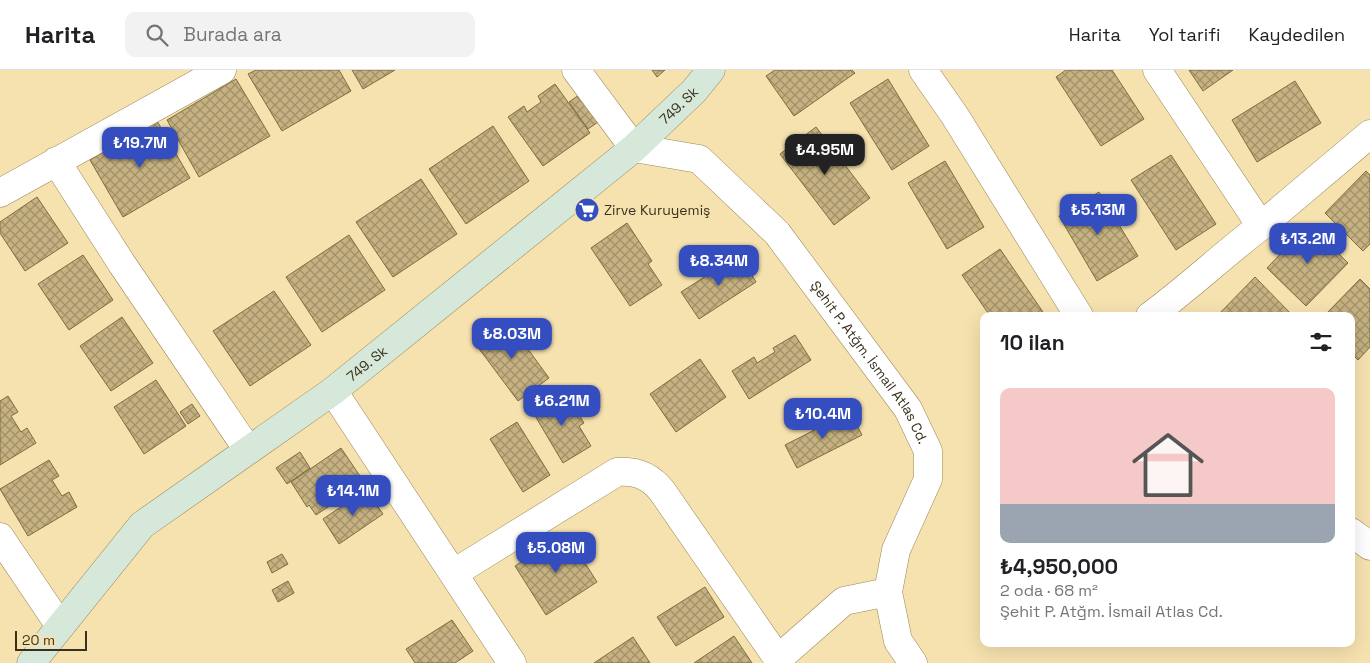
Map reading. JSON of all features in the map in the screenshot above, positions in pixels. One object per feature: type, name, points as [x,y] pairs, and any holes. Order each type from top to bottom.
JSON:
[{"type":"street","points":[[0,193],[222,70]]},
{"type":"street","points":[[576,70],[634,148]]},
{"type":"street","name":"749. Sk","points":[[30,663],[142,524],[333,391],[634,148],[694,91],[711,70]]},
{"type":"street","points":[[923,70],[955,116],[1077,312]]},
{"type":"street","points":[[1157,70],[1261,226]]},
{"type":"street","points":[[1155,312],[1370,134]]},
{"type":"street","name":"Şehit P. Atğm. İsmail Atlas Cd.","points":[[634,148],[699,159],[770,226],[804,268],[908,409],[928,451],[928,480],[896,550],[888,592],[898,641],[913,663]]},
{"type":"street","points":[[56,162],[122,264],[248,450]]},
{"type":"street","points":[[333,391],[512,663]]},
{"type":"street","points":[[454,573],[616,472],[626,471],[646,476],[655,482],[778,659],[844,601],[888,592]]},
{"type":"street","points":[[1355,535],[1370,546]]},
{"type":"street","points":[[0,537],[60,626]]},
{"type":"building","points":[[256,70],[339,70],[351,91],[282,131],[248,74]]},
{"type":"building","points":[[352,70],[395,70],[363,89]]},
{"type":"building","points":[[652,70],[665,70],[657,77]]},
{"type":"building","points":[[775,70],[852,70],[855,73],[794,116],[766,76]]},
{"type":"building","points":[[1066,70],[1112,70],[1144,119],[1101,146],[1056,77]]},
{"type":"building","points":[[1189,70],[1233,70],[1203,91]]},
{"type":"building","points":[[236,79],[270,136],[199,177],[167,120]]},
{"type":"building","points":[[888,79],[929,146],[892,170],[850,103]]},
{"type":"building","points":[[1295,81],[1321,123],[1257,162],[1232,120]]},
{"type":"building","points":[[555,84],[590,133],[543,166],[508,117],[524,106],[527,112],[541,102],[538,96]]},
{"type":"building","points":[[579,95],[598,122],[588,129],[569,102]]},
{"type":"building","points":[[157,121],[190,178],[123,217],[90,160]]},
{"type":"building","points":[[493,126],[529,181],[466,224],[429,169]]},
{"type":"building","points":[[816,127],[870,198],[834,225],[780,154]]},
{"type":"building","points":[[1171,155],[1216,224],[1176,250],[1131,180]]},
{"type":"building","points":[[945,161],[984,227],[947,249],[908,183]]},
{"type":"building","points":[[1366,171],[1370,175],[1370,244],[1363,251],[1325,213]]},
{"type":"building","points":[[421,179],[457,234],[393,277],[356,222]]},
{"type":"building","points":[[1099,192],[1138,256],[1097,281],[1059,216]]},
{"type":"building","points":[[37,197],[68,243],[25,271],[0,233],[0,222]]},
{"type":"building","points":[[627,223],[652,261],[648,264],[662,285],[630,306],[591,248]]},
{"type":"building","points":[[1309,224],[1348,263],[1306,306],[1267,268]]},
{"type":"building","points":[[349,235],[385,290],[322,332],[286,277]]},
{"type":"building","points":[[1000,249],[1043,312],[987,312],[962,275]]},
{"type":"building","points":[[83,255],[113,300],[69,330],[38,284]]},
{"type":"building","points":[[739,255],[756,282],[699,319],[681,292]]},
{"type":"building","points":[[1255,277],[1289,312],[1221,312]]},
{"type":"building","points":[[1360,279],[1370,289],[1370,347],[1358,360],[1355,357],[1355,312],[1328,312]]},
{"type":"building","points":[[274,291],[311,345],[250,386],[213,331]]},
{"type":"building","points":[[122,317],[153,363],[111,391],[80,346]]},
{"type":"building","points":[[506,319],[549,378],[518,401],[474,342]]},
{"type":"building","points":[[795,335],[811,360],[749,399],[732,371],[754,357],[757,363],[775,352],[773,348]]},
{"type":"building","points":[[700,359],[726,397],[676,432],[650,394]]},
{"type":"building","points":[[156,380],[186,426],[144,454],[114,407]]},
{"type":"building","points":[[558,392],[570,411],[575,408],[584,423],[579,426],[591,446],[563,463],[531,409]]},
{"type":"building","points":[[8,396],[18,412],[11,416],[21,432],[27,428],[36,443],[0,465],[0,401]]},
{"type":"building","points":[[192,404],[200,416],[188,424],[180,412]]},
{"type":"building","points":[[850,412],[862,435],[797,468],[785,445]]},
{"type":"building","points":[[517,422],[550,475],[523,492],[490,439]]},
{"type":"building","points":[[341,448],[360,476],[338,490],[343,497],[316,515],[309,505],[307,507],[291,482]]},
{"type":"building","points":[[300,452],[310,468],[287,484],[276,468]]},
{"type":"building","points":[[49,460],[59,476],[52,480],[62,496],[69,492],[77,507],[28,536],[0,489]]},
{"type":"building","points":[[366,490],[383,514],[339,544],[323,519]]},
{"type":"building","points":[[566,533],[597,582],[546,615],[515,566]]},
{"type":"building","points":[[282,554],[288,564],[272,573],[267,562]]},
{"type":"building","points":[[288,581],[294,593],[278,602],[272,590]]},
{"type":"building","points":[[705,587],[724,617],[676,646],[657,617]]},
{"type":"building","points":[[452,620],[473,651],[455,663],[415,663],[406,649]]},
{"type":"building","points":[[734,636],[752,663],[694,663]]},
{"type":"building","points":[[633,637],[650,663],[594,663]]},
{"type":"place","name":"Zirve Kuruyemiş","points":[[587,210]]}]
